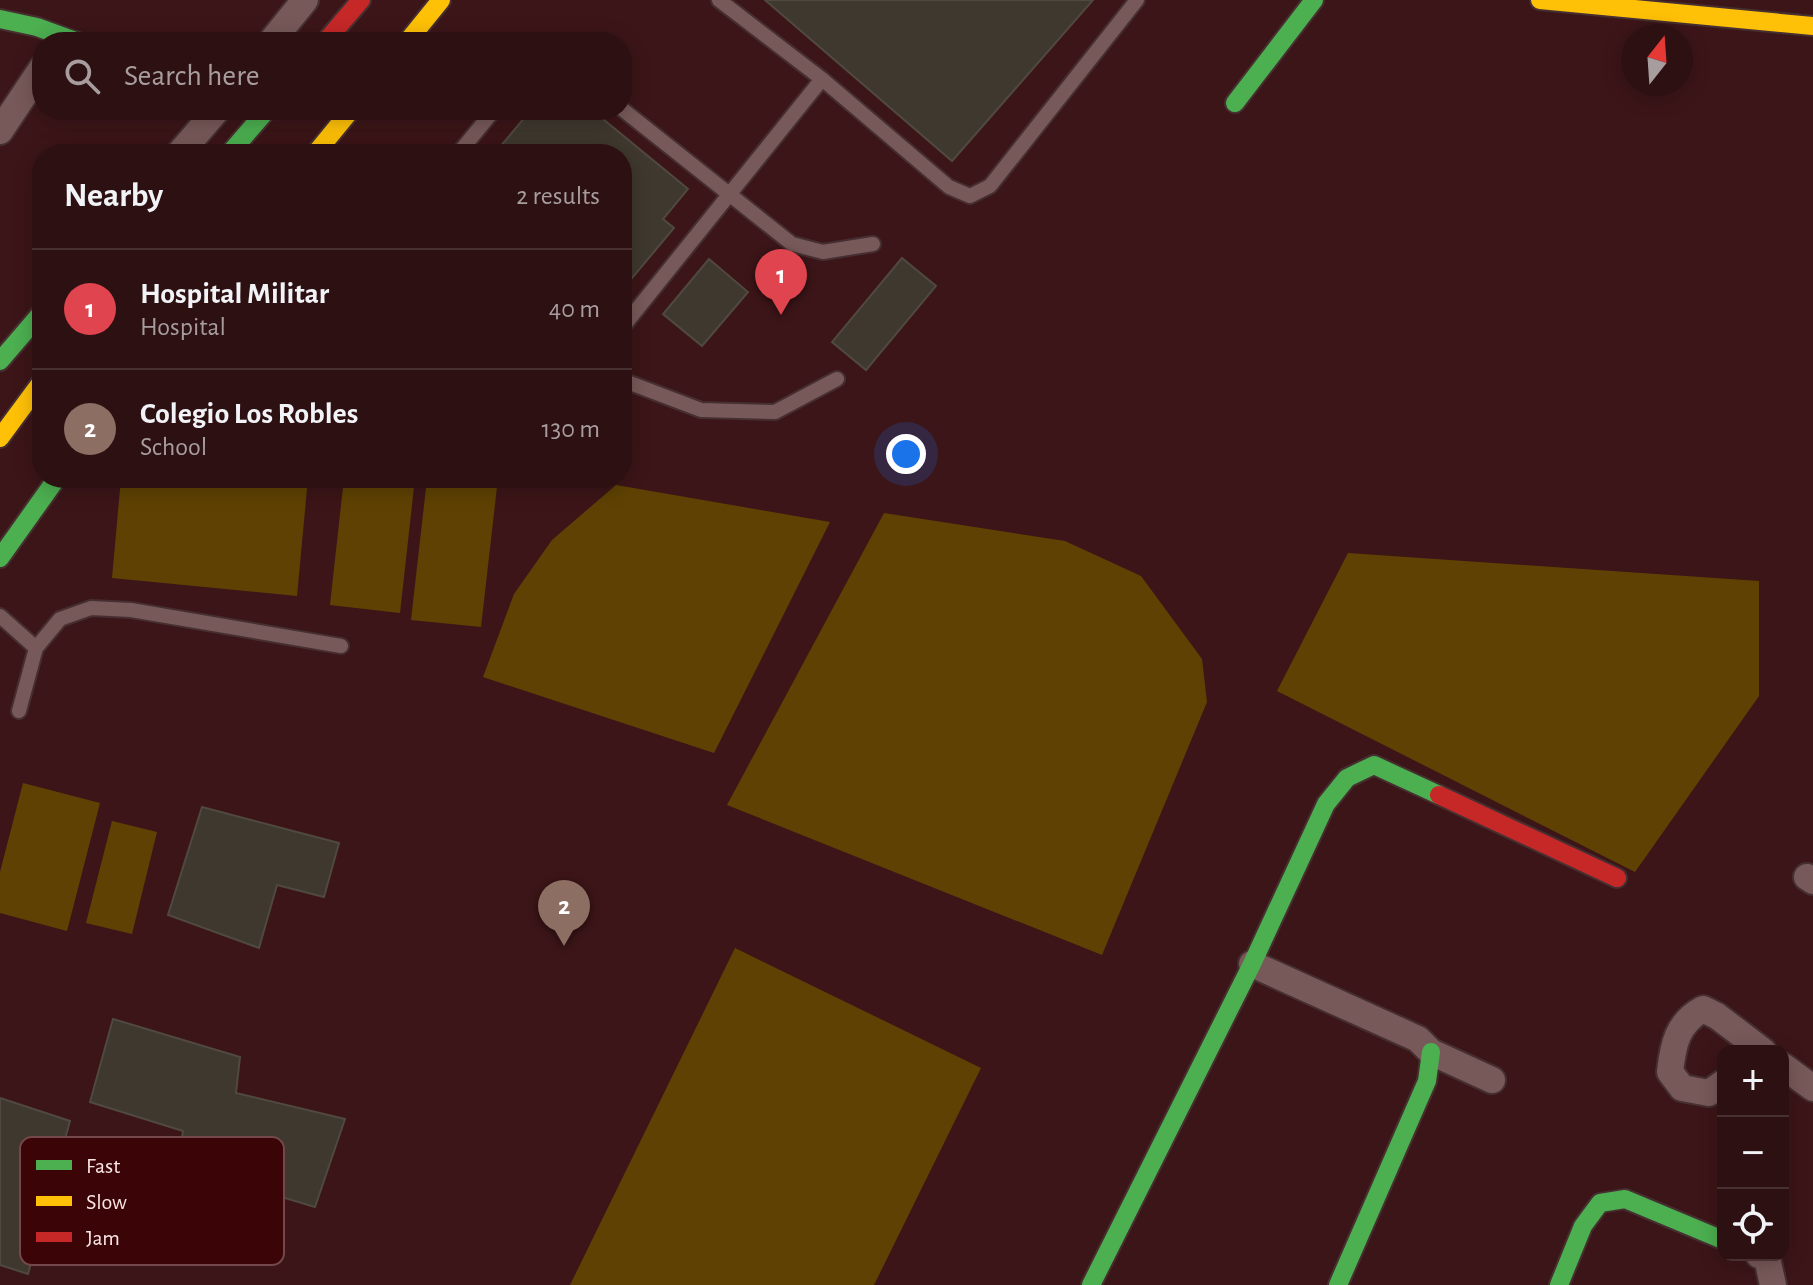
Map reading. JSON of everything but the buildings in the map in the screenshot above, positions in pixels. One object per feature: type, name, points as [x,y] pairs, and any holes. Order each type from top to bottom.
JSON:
[{"type":"street","points":[[279,32],[305,0]]},
{"type":"street","points":[[334,32],[361,0]]},
{"type":"street","points":[[415,32],[441,0]]},
{"type":"street","points":[[1235,103],[1314,0]]},
{"type":"street","points":[[1540,0],[1813,26]]},
{"type":"street","points":[[0,19],[37,27],[44,32]]},
{"type":"street","points":[[0,131],[32,83]]},
{"type":"street","points":[[186,144],[203,120]]},
{"type":"street","points":[[238,144],[258,120]]},
{"type":"street","points":[[323,144],[343,120]]},
{"type":"street","points":[[0,361],[32,324]]},
{"type":"street","points":[[0,438],[32,395]]},
{"type":"street","points":[[0,558],[50,488]]},
{"type":"street","points":[[1091,1285],[1252,964],[1326,804],[1347,778],[1374,765],[1617,878]]},
{"type":"street","points":[[1252,964],[1418,1039],[1431,1052],[1492,1080]]},
{"type":"street","points":[[1717,1087],[1709,1093],[1682,1088],[1670,1072],[1674,1040],[1690,1016],[1703,1009],[1717,1016],[1751,1045]]},
{"type":"street","points":[[1338,1285],[1427,1081],[1431,1052]]},
{"type":"street","points":[[1789,1070],[1813,1088]]},
{"type":"street","points":[[1559,1285],[1583,1226],[1600,1203],[1625,1199],[1717,1237]]},
{"type":"street","points":[[1768,1261],[1773,1285]]},
{"type":"lane","points":[[719,0],[822,79],[949,187],[970,196],[990,186],[1137,0]]},
{"type":"lane","points":[[632,316],[822,79]]},
{"type":"lane","points":[[632,117],[792,244],[823,252],[873,244]]},
{"type":"lane","points":[[466,144],[486,120]]},
{"type":"lane","points":[[632,384],[701,410],[775,412],[837,379]]},
{"type":"lane","points":[[19,711],[36,648],[60,619],[91,608],[131,610],[341,646]]},
{"type":"lane","points":[[0,616],[36,648]]},
{"type":"shaded area","points":[[120,488],[307,488],[297,596],[112,578]]},
{"type":"shaded area","points":[[343,488],[414,488],[400,613],[330,605]]},
{"type":"shaded area","points":[[426,488],[497,488],[481,627],[411,620]]},
{"type":"shaded area","points":[[613,488],[632,488],[830,522],[714,753],[483,677],[514,594],[552,540]]},
{"type":"shaded area","points":[[884,513],[1065,541],[1141,576],[1202,659],[1207,702],[1102,955],[727,805]]},
{"type":"shaded area","points":[[1348,553],[1759,581],[1759,696],[1635,872],[1277,691]]},
{"type":"shaded area","points":[[23,783],[100,803],[67,931],[0,913],[0,872]]},
{"type":"shaded area","points":[[112,821],[157,832],[132,934],[86,923]]},
{"type":"shaded area","points":[[735,948],[981,1068],[874,1285],[570,1285]]},
{"type":"traffic: fast","points":[[1235,103],[1314,0]]},
{"type":"traffic: fast","points":[[0,19],[51,32]]},
{"type":"traffic: fast","points":[[238,144],[258,120]]},
{"type":"traffic: fast","points":[[0,361],[32,324]]},
{"type":"traffic: fast","points":[[0,558],[50,488]]},
{"type":"traffic: fast","points":[[1091,1285],[1252,964],[1326,804],[1347,778],[1374,765],[1439,795]]},
{"type":"traffic: fast","points":[[1338,1285],[1427,1081],[1431,1052]]},
{"type":"traffic: fast","points":[[1559,1285],[1583,1226],[1600,1203],[1625,1199],[1717,1237]]},
{"type":"traffic: slow","points":[[415,32],[441,0]]},
{"type":"traffic: slow","points":[[1540,0],[1813,26]]},
{"type":"traffic: slow","points":[[323,144],[343,120]]},
{"type":"traffic: slow","points":[[0,438],[32,395]]},
{"type":"traffic: jam","points":[[334,32],[361,0]]},
{"type":"traffic: jam","points":[[1439,795],[1617,878]]},
{"type":"place","name":"Hospital Militar","points":[[781,315]]},
{"type":"place","name":"Colegio Los Robles","points":[[564,946]]}]
